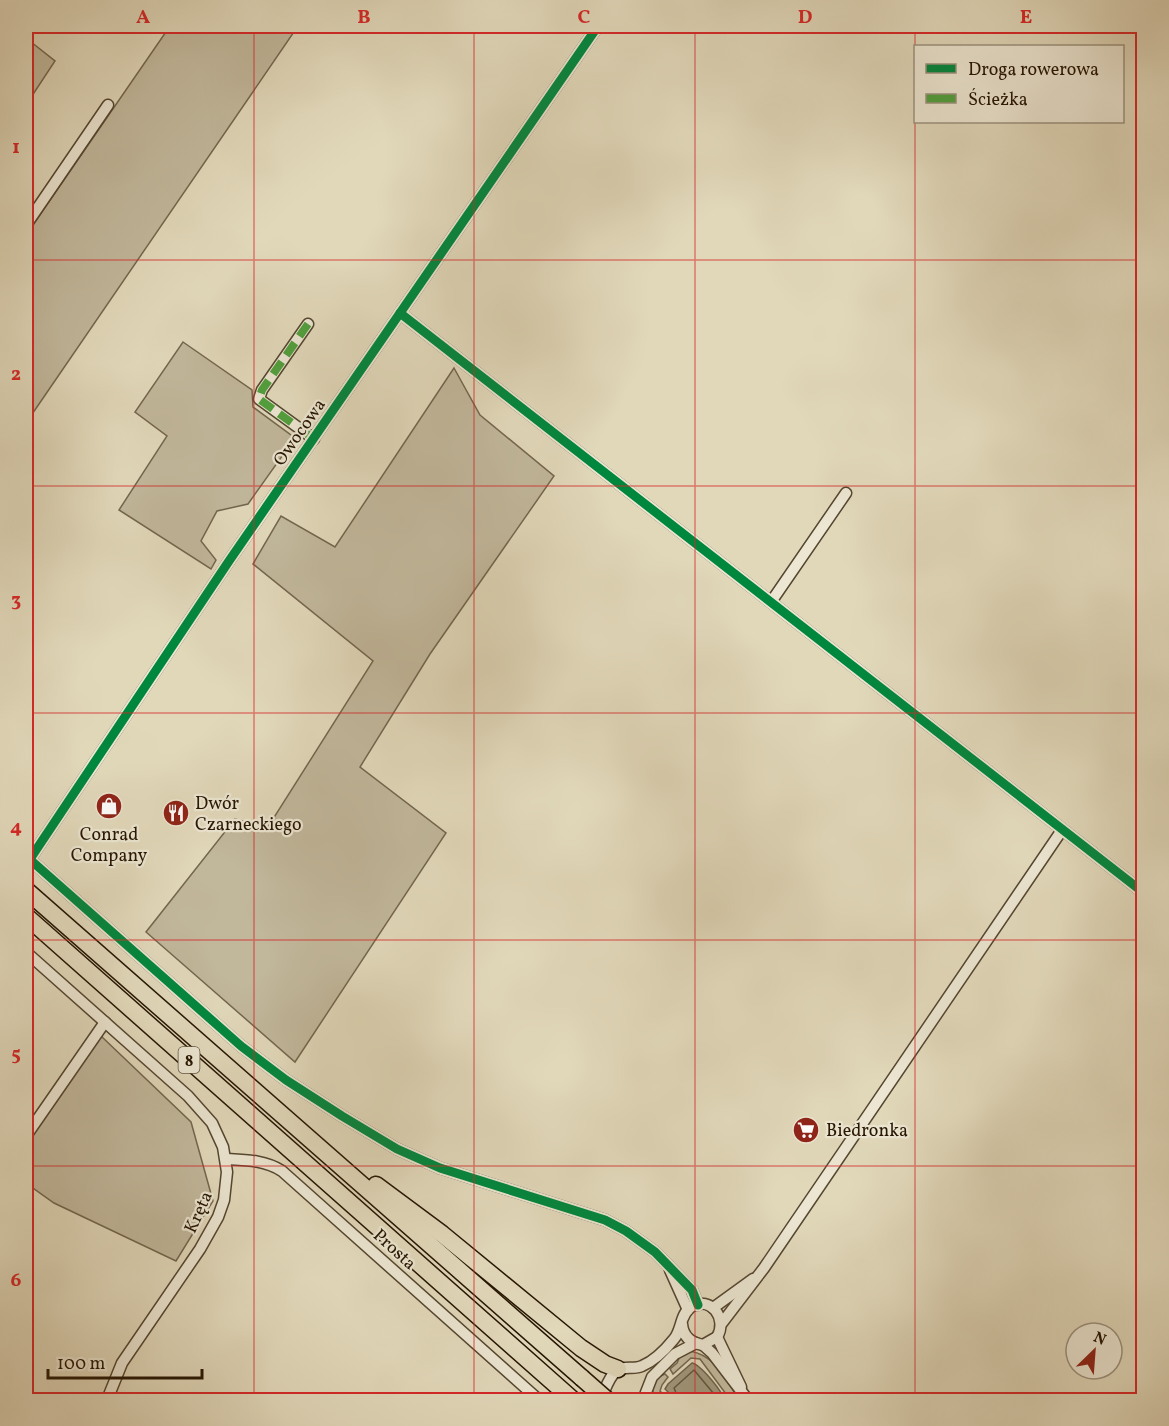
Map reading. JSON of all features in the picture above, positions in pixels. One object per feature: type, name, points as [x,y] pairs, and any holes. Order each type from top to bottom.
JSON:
[{"type":"highway","name":"8","points":[[26,890],[607,1401]]},
{"type":"highway","name":"8","points":[[26,916],[570,1398]]},
{"type":"highway","points":[[311,1141],[391,1196],[441,1234],[580,1348],[605,1364],[626,1369]]},
{"type":"street","name":"Owocowa","points":[[28,857],[598,26]]},
{"type":"street","points":[[26,225],[108,105]]},
{"type":"street","points":[[400,313],[1143,893]]},
{"type":"street","points":[[308,324],[262,390],[259,399],[314,439]]},
{"type":"street","points":[[771,602],[846,493]]},
{"type":"street","points":[[646,1396],[651,1377],[675,1354],[717,1337],[722,1323],[760,1274],[1062,830]]},
{"type":"street","points":[[28,857],[241,1046],[286,1080],[397,1149],[429,1164],[605,1220],[642,1242],[682,1277],[692,1290],[698,1305]]},
{"type":"street","name":"Kręta","points":[[26,952],[203,1113],[215,1129],[226,1159],[227,1186],[218,1217],[200,1249],[122,1364],[107,1401]]},
{"type":"street","points":[[26,1136],[105,1022]]},
{"type":"street","name":"Prosta","points":[[226,1159],[256,1161],[282,1171],[365,1243],[531,1396],[540,1401]]},
{"type":"street","points":[[668,1267],[688,1310]]},
{"type":"street","points":[[713,1308],[760,1274]]},
{"type":"street","points":[[600,1401],[612,1376],[626,1369],[642,1366],[665,1349],[676,1337],[683,1316],[688,1310],[698,1305],[713,1308],[720,1316],[722,1323]]},
{"type":"street","points":[[682,1324],[685,1336],[700,1344],[746,1397]]},
{"type":"street","points":[[717,1337],[734,1368],[746,1397]]},
{"type":"street","points":[[626,1369],[644,1375],[646,1396]]},
{"type":"shaded area","points":[[170,26],[298,26],[26,423],[26,235]]},
{"type":"shaded area","points":[[26,38],[55,61],[26,105]]},
{"type":"shaded area","points":[[183,342],[252,390],[253,407],[295,438],[248,504],[217,511],[201,541],[216,560],[211,569],[119,510],[167,436],[135,412]]},
{"type":"shaded area","points":[[454,368],[480,415],[554,476],[430,654],[360,767],[446,833],[295,1062],[146,932],[235,819],[268,827],[373,661],[253,564],[281,516],[335,547]]},
{"type":"shaded area","points":[[101,1036],[191,1122],[213,1201],[176,1261],[54,1203],[26,1183],[26,1139]]},
{"type":"shaded area","points":[[690,1351],[706,1358],[718,1368],[738,1400],[729,1400],[700,1359],[691,1358],[673,1374],[670,1369],[677,1363],[680,1356]]},
{"type":"shaded area","points":[[665,1374],[668,1377],[660,1391],[669,1400],[657,1400],[654,1398],[652,1386],[656,1378]]},
{"type":"water","points":[[692,1363],[701,1368],[711,1379],[724,1400],[676,1400],[665,1389]]},
{"type":"marked path","points":[[308,324],[262,390],[259,399],[314,439]]},
{"type":"cycle path","points":[[30,859],[229,561],[598,26]]},
{"type":"cycle path","points":[[400,313],[1144,893]]},
{"type":"cycle path","points":[[26,856],[241,1046],[286,1080],[397,1149],[440,1168],[605,1220],[626,1231],[655,1252],[692,1290],[698,1305]]},
{"type":"place","name":"Conrad Company","points":[[109,806]]},
{"type":"place","name":"Dwór Czarneckiego","points":[[176,813]]},
{"type":"place","name":"Biedronka","points":[[806,1130]]}]
